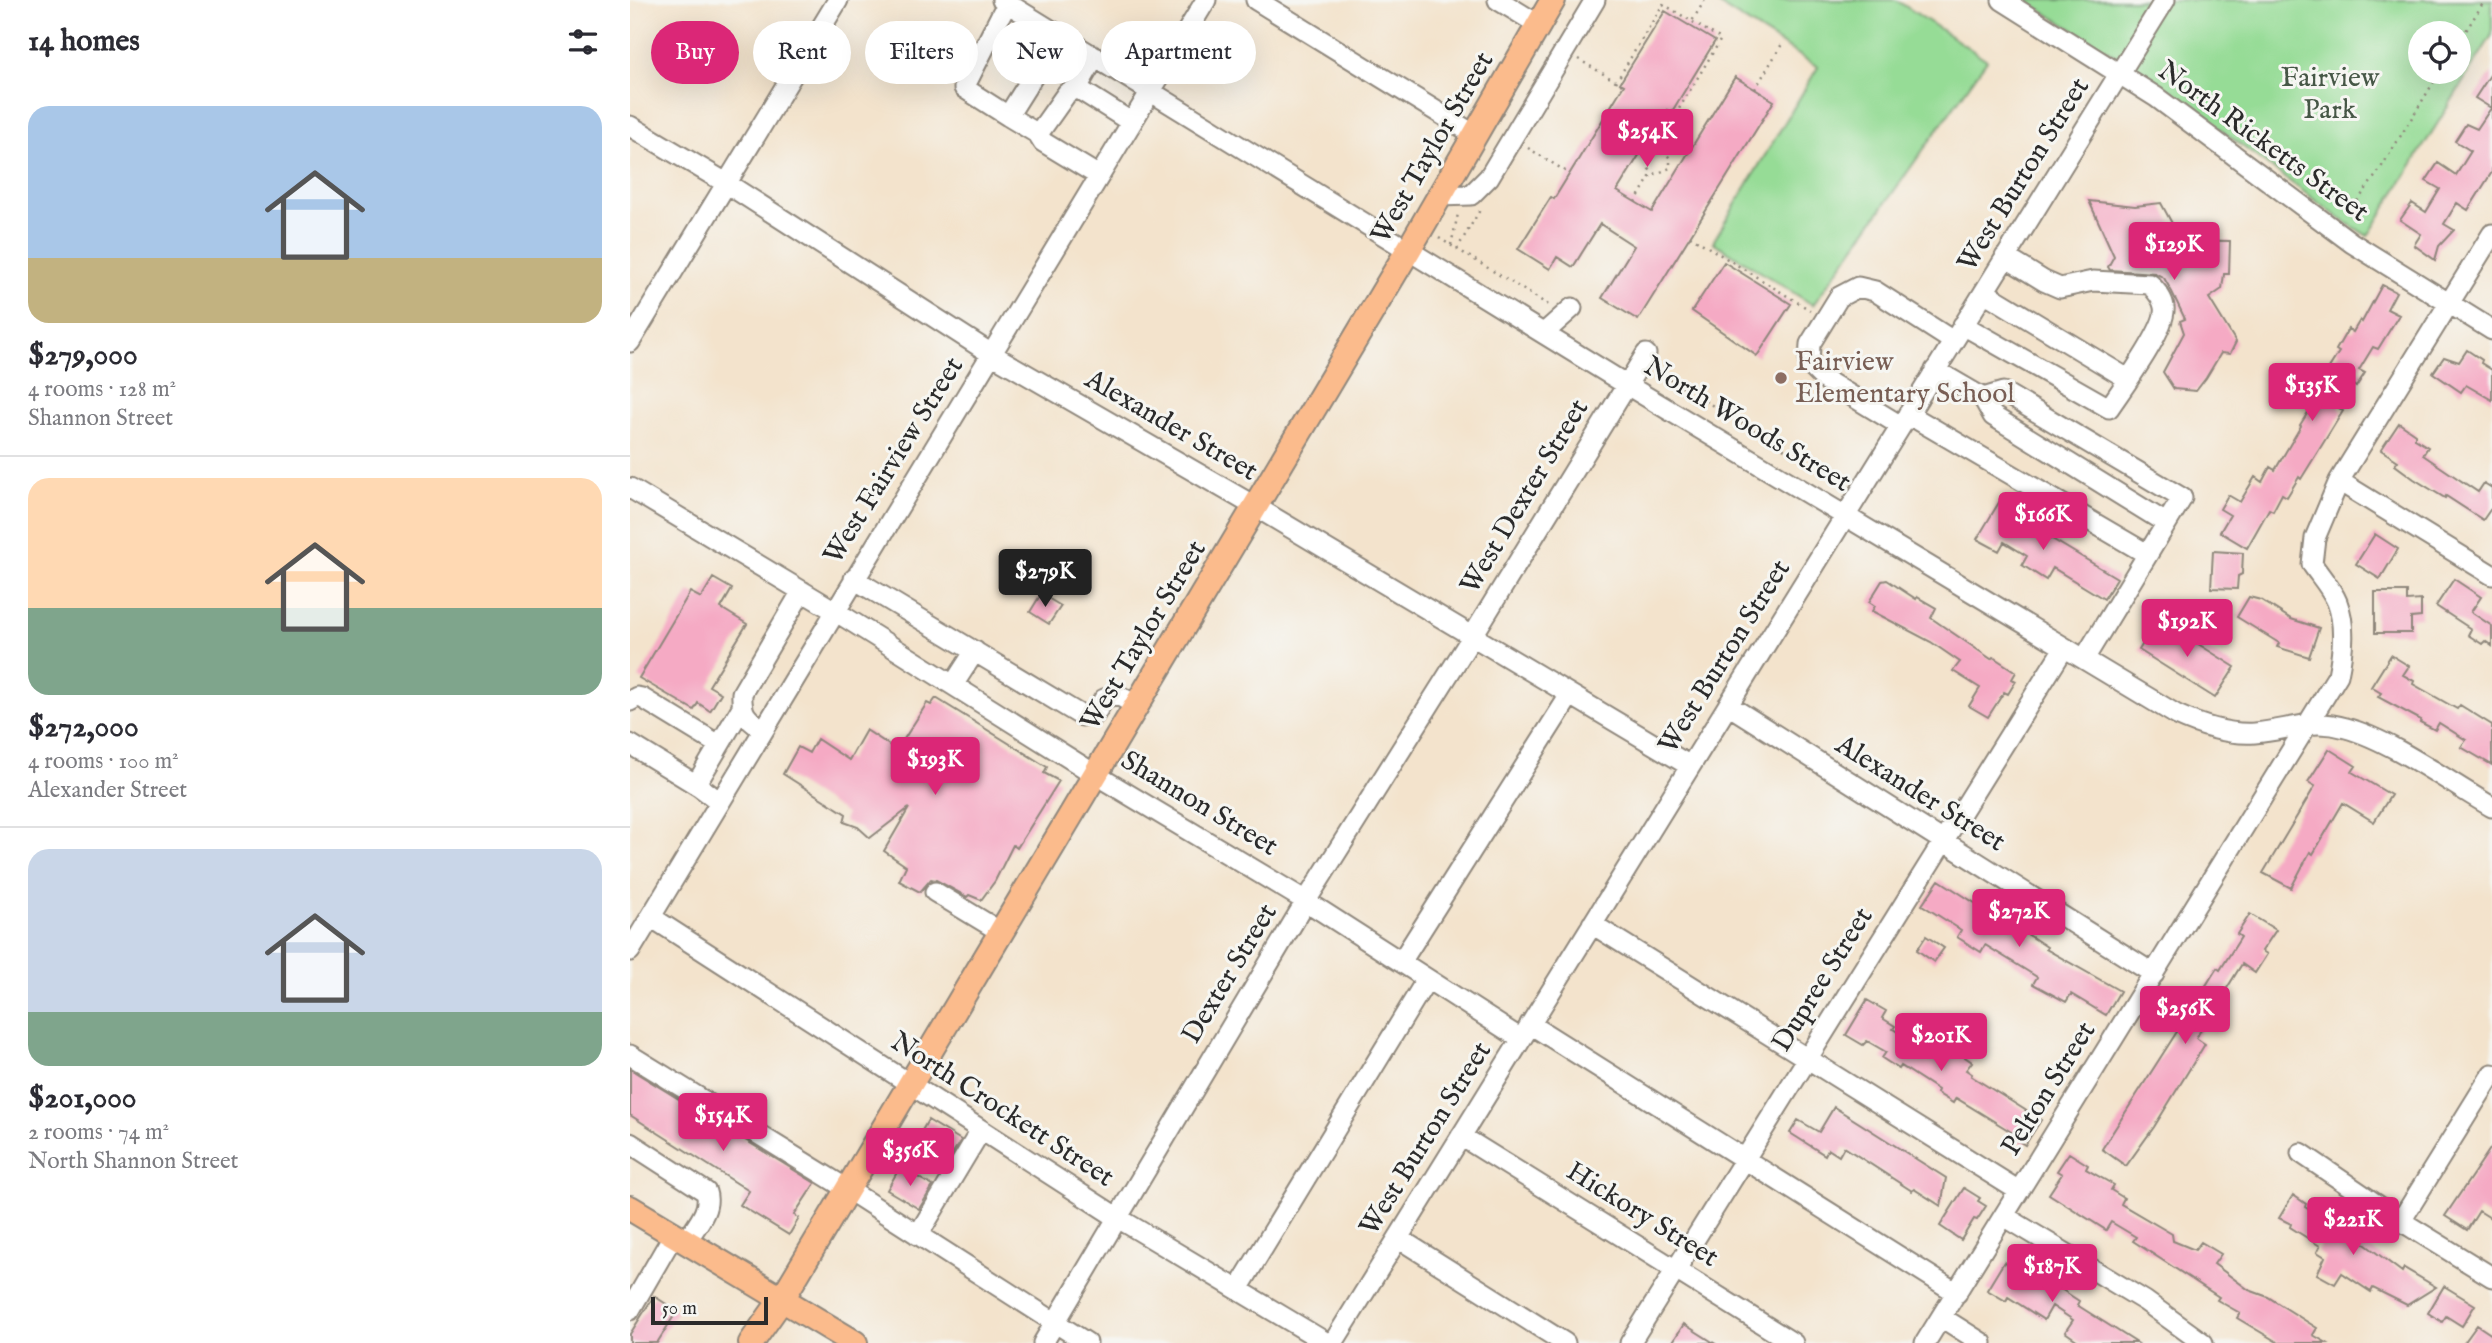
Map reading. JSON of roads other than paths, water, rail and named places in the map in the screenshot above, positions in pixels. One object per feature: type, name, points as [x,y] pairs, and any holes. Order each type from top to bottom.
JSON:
[{"type":"main road","name":"West Taylor Street","points":[[751,1343],[782,1299],[1414,241],[1451,196],[1475,135],[1553,0]]},
{"type":"main road","points":[[630,1208],[782,1299],[844,1340]]},
{"type":"street","points":[[630,342],[838,0]]},
{"type":"street","name":"West Fairview Street","points":[[630,951],[1206,0]]},
{"type":"street","points":[[1256,0],[1475,135]]},
{"type":"street","points":[[1498,0],[1539,25]]},
{"type":"street","points":[[1451,196],[1471,195],[1489,177],[1595,0]]},
{"type":"street","name":"North Ricketts Street","points":[[2002,0],[2121,73],[2320,221],[2492,330]]},
{"type":"street","name":"West Burton Street","points":[[1333,1343],[2165,0]]},
{"type":"street","points":[[1005,1],[964,89],[1038,134],[1043,142],[1098,176]]},
{"type":"street","name":"North Woods Street","points":[[1005,1],[1037,21]]},
{"type":"street","name":"North Woods Street","points":[[1087,53],[1149,91],[1414,241],[1544,333],[1627,385],[2177,715],[2197,724],[2222,730],[2254,733],[2309,723],[2346,728],[2386,745],[2492,807]]},
{"type":"street","points":[[1038,134],[1067,93],[1077,88],[1094,57]]},
{"type":"street","points":[[1008,116],[1028,84]]},
{"type":"street","points":[[1077,88],[1131,122]]},
{"type":"street","name":"Alexander Street","points":[[630,126],[726,183],[993,355],[1256,507],[1690,766]]},
{"type":"street","points":[[2492,234],[2339,481],[2492,575]]},
{"type":"street","points":[[2006,257],[2060,288],[2092,281],[2150,284],[2159,294],[2165,309],[2161,328],[2109,408],[1875,291],[1858,288],[1839,297],[1825,318],[1810,344],[1809,364],[1824,379],[2147,554]]},
{"type":"street","points":[[1984,292],[2128,379]]},
{"type":"street","points":[[1544,333],[1564,309]]},
{"type":"street","name":"West Dexter Street","points":[[1472,638],[1627,385],[1647,360]]},
{"type":"street","points":[[1935,370],[1983,398],[1993,416],[2166,523]]},
{"type":"street","points":[[1983,398],[2003,392],[2182,498],[2084,659]]},
{"type":"street","name":"Pelton Street","points":[[1925,1343],[2338,675],[2343,650],[2342,622],[2337,600],[2312,564],[2315,538],[2339,481]]},
{"type":"street","name":"Shannon Street","points":[[630,488],[1306,901],[1427,979],[1526,1032],[1744,1159],[1956,1293]]},
{"type":"street","points":[[855,579],[1082,716],[1095,714],[1104,699],[1118,695],[1137,706]]},
{"type":"street","points":[[700,787],[700,778],[742,707],[743,693],[802,591]]},
{"type":"street","name":"Dexter Street","points":[[1042,1343],[1306,901],[1472,638]]},
{"type":"street","name":"Dupree Street","points":[[1630,1343],[2064,648]]},
{"type":"street","points":[[953,685],[975,651]]},
{"type":"street","points":[[1401,962],[1570,695]]},
{"type":"street","points":[[630,701],[636,697],[642,698],[719,745]]},
{"type":"street","name":"Alexander Street","points":[[1728,705],[2154,974]]},
{"type":"street","points":[[742,707],[748,719],[763,730]]},
{"type":"street","points":[[630,744],[720,802]]},
{"type":"street","points":[[935,892],[1001,932]]},
{"type":"street","name":"North Crockett Street","points":[[651,917],[1118,1218],[1327,1343]]},
{"type":"street","points":[[1592,924],[2020,1191]]},
{"type":"street","points":[[1238,1289],[1427,979]]},
{"type":"street","points":[[630,1055],[847,1189],[1087,1343]]},
{"type":"street","points":[[2402,1220],[2492,1073]]},
{"type":"street","points":[[918,1235],[981,1130]]},
{"type":"street","name":"Hickory Street","points":[[1461,1136],[1793,1343]]},
{"type":"street","points":[[630,1143],[706,1192],[709,1201],[630,1311]]},
{"type":"street","points":[[2301,1153],[2492,1277]]},
{"type":"street","points":[[2004,1216],[2145,1301],[2203,1343]]},
{"type":"street","points":[[1398,1238],[1565,1343]]},
{"type":"street","points":[[1941,1317],[1982,1343]]},
{"type":"place","name":"Fairview Elementary School","points":[[1781,378]]},
{"type":"park label","name":"Fairview Park","points":[[2330,94]]}]
